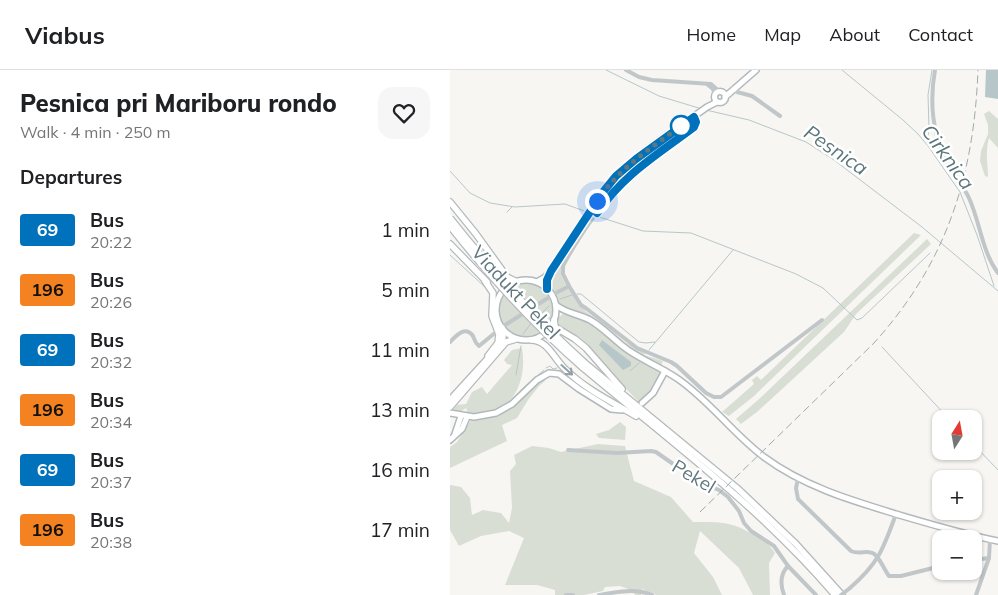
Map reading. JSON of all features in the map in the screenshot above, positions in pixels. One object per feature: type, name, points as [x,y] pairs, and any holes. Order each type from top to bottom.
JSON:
[{"type":"highway","points":[[450,202],[507,277],[517,282]]},
{"type":"highway","name":"Viadukt Pekel","points":[[450,218],[500,279],[583,365]]},
{"type":"highway","name":"Viadukt Pekel","points":[[450,226],[525,314],[583,365]]},
{"type":"highway","points":[[450,244],[496,291],[498,300]]},
{"type":"highway","points":[[485,280],[493,293],[492,313],[499,337],[498,343],[485,361]]},
{"type":"highway","points":[[555,319],[556,327],[586,348],[641,405],[774,522],[842,595]]},
{"type":"highway","points":[[450,400],[502,340],[503,326]]},
{"type":"highway","points":[[450,407],[506,342],[516,339]]},
{"type":"highway","points":[[531,340],[544,343],[565,370],[580,382],[648,425],[655,427]]},
{"type":"highway","points":[[583,365],[641,405]]},
{"type":"highway","points":[[583,365],[771,526],[835,595]]},
{"type":"main road","points":[[547,289],[547,280],[551,271],[603,192],[625,167],[756,70]]},
{"type":"main road","points":[[536,282],[544,278],[551,271]]},
{"type":"main road","points":[[529,280],[536,282],[547,289],[552,295],[556,305],[555,319],[550,329],[544,334],[531,340],[516,339],[508,334],[496,316],[498,300],[507,288],[517,282],[529,280]]},
{"type":"main road","points":[[556,305],[591,320],[626,349],[678,379],[704,400],[762,456],[798,479],[824,491],[896,514],[952,531],[998,540]]},
{"type":"main road","points":[[555,319],[562,313],[571,312]]},
{"type":"main road","points":[[641,405],[654,394],[666,371]]},
{"type":"main road","points":[[450,413],[464,417],[487,416],[504,409],[537,380],[549,373],[559,374],[611,409],[622,410]]},
{"type":"main road","points":[[451,439],[464,417]]},
{"type":"street","points":[[626,70],[639,77],[652,80],[707,83],[714,86],[719,96]]},
{"type":"street","points":[[935,70],[932,94],[934,129],[949,167],[969,198],[998,273]]},
{"type":"street","points":[[733,88],[737,92],[752,96],[780,116]]},
{"type":"street","points":[[695,116],[696,122],[694,127],[627,177],[597,213],[564,266],[563,274],[569,286],[582,305],[624,339],[645,352],[670,362],[711,396],[717,398],[721,397],[822,320]]},
{"type":"street","points":[[579,228],[585,231]]},
{"type":"street","points":[[556,293],[569,286]]},
{"type":"street","points":[[503,326],[548,298]]},
{"type":"street","points":[[450,342],[460,332],[465,331],[471,334],[477,345],[480,346],[496,332]]},
{"type":"street","points":[[666,371],[670,362]]},
{"type":"street","name":"Pekel","points":[[568,450],[617,453],[656,452],[699,482],[720,490],[728,497],[739,511],[744,523],[774,546],[788,566],[816,595]]},
{"type":"street","points":[[798,479],[796,488],[798,499],[852,551],[859,554],[872,552],[891,577],[932,568]]},
{"type":"street","points":[[842,595],[865,575],[878,558],[896,514]]},
{"type":"street","points":[[976,595],[989,558],[990,539]]},
{"type":"street","points":[[982,559],[989,558]]},
{"type":"street","points":[[784,595],[781,580],[783,571],[788,566]]},
{"type":"street","points":[[600,595],[618,592],[641,592],[652,595]]},
{"type":"street","points":[[566,595],[573,595]]},
{"type":"shaded area","points":[[986,70],[998,70],[998,99],[985,97]]},
{"type":"shaded area","points":[[989,111],[998,119],[998,148],[989,138],[987,153],[988,177],[985,176],[980,161],[981,151],[988,134],[988,125],[984,114]]},
{"type":"shaded area","points":[[579,231],[582,231],[562,268],[561,275],[566,285],[554,293],[549,286],[550,279]]},
{"type":"shaded area","points":[[914,233],[921,235],[754,396],[729,416],[722,412],[754,384],[752,380],[757,376],[761,380]]},
{"type":"shaded area","points":[[927,239],[931,244],[856,314],[844,332],[757,412],[741,424],[736,419],[758,400]]},
{"type":"shaded area","points":[[528,283],[539,287],[549,296],[503,325],[499,310],[503,297],[513,287]]},
{"type":"shaded area","points":[[569,289],[585,311],[625,342],[645,353],[644,355],[663,361],[661,366],[628,348],[583,314],[559,305],[555,295]]},
{"type":"shaded area","points":[[550,298],[551,319],[547,327],[540,333],[532,337],[523,337],[513,334],[504,327]]},
{"type":"shaded area","points":[[563,314],[583,318],[592,323],[632,356],[660,371],[653,390],[639,402],[573,335],[558,326],[558,318]]},
{"type":"shaded area","points":[[602,340],[631,362],[631,366],[623,370],[599,345]]},
{"type":"shaded area","points":[[522,348],[523,370],[521,380],[517,390],[504,406],[495,411],[482,414],[468,414],[466,408],[459,413],[453,410],[457,405],[466,404],[472,392],[482,387],[487,394],[512,365],[507,364],[504,360],[512,350]]},
{"type":"shaded area","points":[[543,377],[545,381],[528,400],[517,418],[502,425],[507,441],[450,468],[450,447],[457,442],[471,420],[494,416],[503,412]]},
{"type":"shaded area","points":[[620,422],[626,427],[625,440],[599,438],[596,434],[609,430]]},
{"type":"shaded area","points":[[598,444],[625,446],[634,481],[671,497],[693,522],[718,522],[732,525],[746,530],[766,542],[775,553],[769,563],[770,595],[753,595],[739,568],[700,531],[694,553],[713,577],[722,595],[656,595],[642,589],[641,595],[635,595],[633,591],[620,586],[605,587],[603,591],[584,595],[555,595],[555,590],[537,585],[505,585],[524,538],[509,531],[481,536],[459,546],[450,530],[450,485],[461,487],[470,498],[472,515],[483,510],[501,513],[509,523],[512,508],[510,471],[516,464],[514,455],[532,446],[561,452]]},
{"type":"waterway","name":"Pesnica","points":[[606,70],[659,96],[702,109]]},
{"type":"waterway","name":"Cirknica","points":[[842,70],[903,120],[928,146],[960,192],[994,286]]},
{"type":"waterway","points":[[927,144],[929,128],[928,95],[932,70]]},
{"type":"waterway","name":"Pesnica","points":[[706,110],[749,120],[806,142],[834,160],[922,227],[998,291]]},
{"type":"waterway","points":[[450,171],[470,193],[490,203],[515,207],[565,204],[587,212]]},
{"type":"waterway","points":[[507,212],[512,207]]},
{"type":"waterway","points":[[590,214],[643,231],[691,233],[796,274],[823,288],[857,320],[862,318],[930,253]]},
{"type":"waterway","points":[[649,350],[733,250]]},
{"type":"waterway","points":[[450,255],[486,288]]},
{"type":"waterway","points":[[577,294],[581,294],[639,342],[655,342]]},
{"type":"waterway","points":[[560,299],[572,295]]},
{"type":"waterway","points":[[539,316],[549,306]]},
{"type":"waterway","points":[[523,334],[532,322]]},
{"type":"waterway","points":[[516,375],[521,346]]},
{"type":"waterway","points":[[882,347],[941,410]]},
{"type":"waterway","points":[[630,371],[639,363]]},
{"type":"waterway","points":[[546,368],[550,366],[553,369],[557,368]]},
{"type":"waterway","points":[[520,391],[544,370]]},
{"type":"waterway","points":[[982,453],[998,470]]},
{"type":"railway","points":[[700,512],[873,344],[898,314],[920,282],[937,250],[951,217],[962,183],[970,147],[978,70]]},
{"type":"bus line","name":"69","points":[[547,289],[546,283],[551,271],[610,183],[625,167],[694,117],[696,122],[694,127],[627,177],[597,213]]},
{"type":"route","points":[[597,201],[625,167],[681,126]]}]
